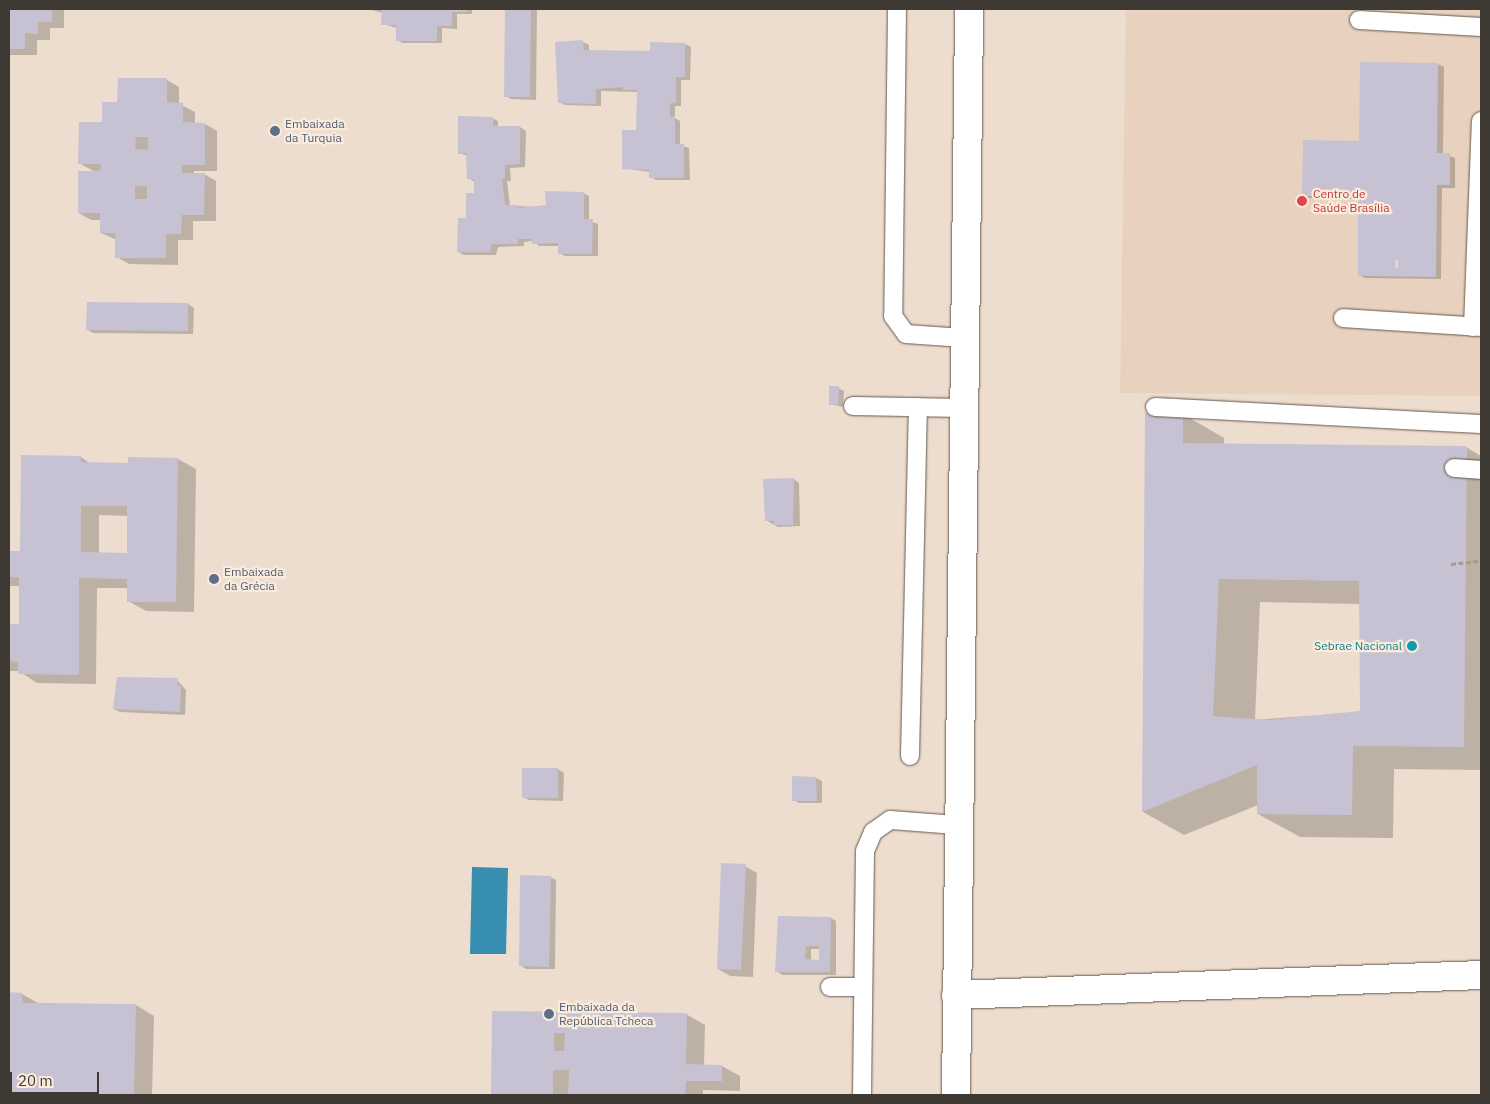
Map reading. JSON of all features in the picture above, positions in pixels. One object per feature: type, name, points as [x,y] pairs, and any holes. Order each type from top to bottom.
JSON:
[{"type":"street","points":[[956,1095],[957,825],[969,9]]},
{"type":"street","points":[[956,995],[1481,974]]},
{"type":"lane","points":[[896,9],[893,316],[906,334],[964,338]]},
{"type":"lane","points":[[1359,20],[1481,27]]},
{"type":"lane","points":[[1343,318],[1477,327],[1481,121]]},
{"type":"lane","points":[[852,406],[963,408]]},
{"type":"lane","points":[[910,756],[918,407]]},
{"type":"lane","points":[[1155,407],[1481,424]]},
{"type":"lane","points":[[1454,468],[1481,470]]},
{"type":"lane","points":[[862,1095],[864,851],[873,832],[890,820],[957,825]]},
{"type":"lane","points":[[830,987],[862,987]]},
{"type":"path","points":[[1451,564],[1481,561]]},
{"type":"shaded area","name":"Centro de Saúde Brasília","points":[[1126,9],[1481,9],[1481,396],[1120,393]]},
{"type":"water","points":[[472,867],[508,868],[506,954],[470,954]]},
{"type":"building","points":[[9,9],[52,9],[52,22],[38,22],[38,34],[25,33],[25,49],[9,49]]},
{"type":"building","points":[[382,9],[467,9],[467,12],[452,12],[452,26],[437,26],[437,41],[396,41],[396,25],[381,25]]},
{"type":"building","points":[[505,9],[531,9],[530,97],[504,97]]},
{"type":"building","points":[[583,40],[584,50],[650,51],[650,42],[685,43],[685,77],[676,77],[676,103],[670,104],[670,117],[675,116],[675,144],[684,144],[684,178],[649,178],[649,170],[622,169],[622,130],[636,130],[637,90],[623,90],[623,87],[596,89],[596,104],[558,103],[555,42]]},
{"type":"building","points":[[1360,62],[1438,63],[1437,153],[1450,153],[1450,185],[1437,185],[1436,277],[1358,276],[1358,196],[1302,196],[1303,140],[1359,141]],"holes":[[[1395,260],[1398,260],[1398,268],[1395,268]]]},
{"type":"building","points":[[118,78],[167,78],[167,102],[183,103],[183,122],[205,123],[205,165],[182,165],[182,173],[205,173],[204,215],[182,215],[181,234],[166,234],[166,258],[115,258],[115,233],[100,233],[100,213],[78,213],[78,171],[100,171],[101,164],[78,164],[79,122],[102,122],[102,102],[117,102]],"holes":[[[136,137],[148,137],[148,150],[135,149]],[[135,186],[147,186],[147,199],[135,199]]]},
{"type":"building","points":[[458,116],[493,117],[493,126],[520,126],[520,164],[505,165],[505,179],[502,179],[505,205],[519,205],[519,208],[546,205],[545,191],[584,192],[584,219],[593,219],[592,254],[558,254],[558,243],[532,244],[531,239],[518,239],[518,244],[492,244],[490,252],[457,252],[458,218],[466,218],[466,193],[474,193],[474,179],[467,179],[466,153],[458,154]]},
{"type":"building","points":[[87,302],[188,303],[188,331],[86,330]]},
{"type":"building","points":[[829,386],[839,386],[838,405],[829,405]]},
{"type":"building","name":"Sebrae Nacional","points":[[1145,413],[1183,413],[1183,443],[1467,446],[1464,747],[1353,746],[1352,815],[1257,814],[1257,765],[1142,812]],"holes":[[[1219,579],[1359,581],[1360,711],[1269,720],[1213,716]]]},
{"type":"building","points":[[21,455],[81,456],[81,462],[128,463],[128,457],[178,458],[176,602],[127,602],[127,579],[79,578],[79,675],[18,674],[18,662],[9,661],[9,624],[19,624],[19,577],[9,577],[9,551],[20,551]],"holes":[[[81,506],[127,506],[127,553],[81,552]]]},
{"type":"building","points":[[794,478],[793,525],[774,525],[774,521],[765,521],[763,479]]},
{"type":"building","points":[[117,677],[178,678],[177,685],[181,686],[180,712],[113,709]]},
{"type":"building","points":[[522,768],[558,768],[558,798],[522,798]]},
{"type":"building","points":[[792,776],[816,777],[817,801],[792,801]]},
{"type":"building","points":[[721,863],[746,864],[741,970],[717,969]]},
{"type":"building","points":[[520,875],[551,876],[549,967],[519,966]]},
{"type":"building","points":[[778,916],[831,917],[830,972],[775,972]],"holes":[[[806,946],[819,946],[819,960],[805,959]]]},
{"type":"building","points":[[9,992],[22,993],[23,1003],[136,1004],[134,1095],[9,1095]]},
{"type":"building","points":[[492,1011],[687,1013],[686,1064],[722,1065],[722,1081],[686,1081],[685,1095],[568,1095],[569,1070],[553,1070],[553,1095],[491,1095]],"holes":[[[554,1033],[565,1033],[564,1051],[554,1051]]]},
{"type":"place","name":"Embaixada da Turquia","points":[[275,131]]},
{"type":"place","name":"Centro de Saúde Brasília","points":[[1302,201]]},
{"type":"place","name":"Embaixada da Grécia","points":[[214,579]]},
{"type":"place","name":"Sebrae Nacional","points":[[1412,646]]},
{"type":"place","name":"Embaixada da República Tcheca","points":[[549,1014]]}]
